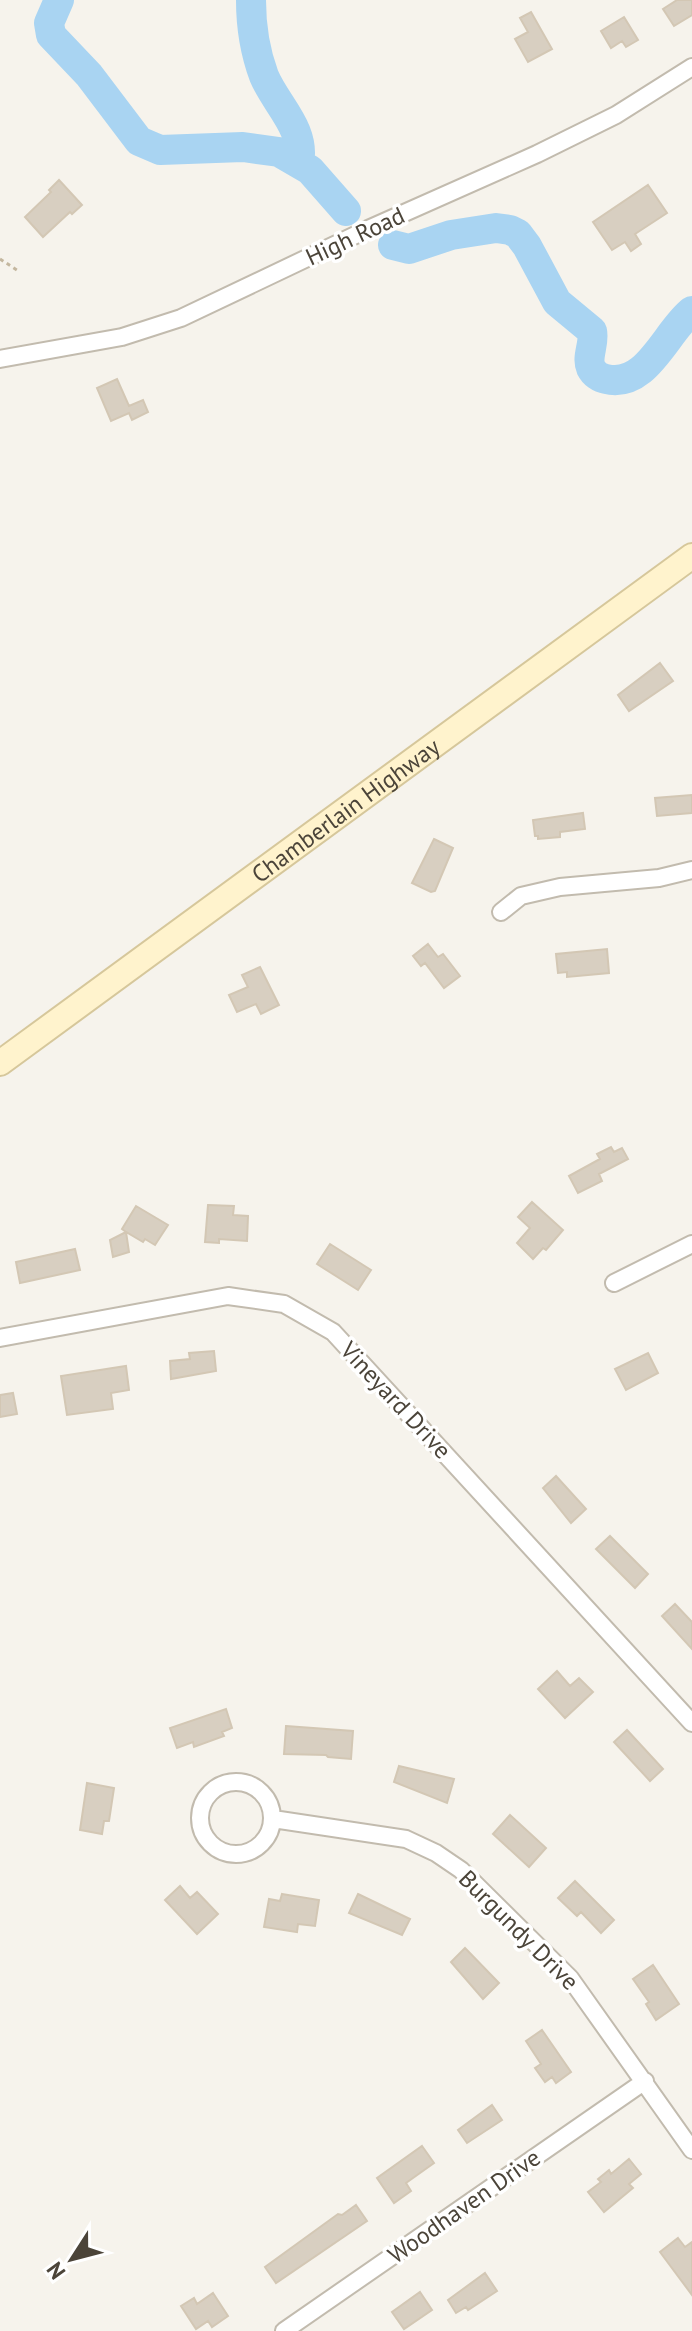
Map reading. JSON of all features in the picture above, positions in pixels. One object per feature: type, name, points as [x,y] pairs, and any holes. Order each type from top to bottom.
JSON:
[{"type":"main road","name":"Chamberlain Highway","points":[[0,1063],[692,556]]},
{"type":"street","name":"High Road","points":[[0,359],[122,337],[181,318],[366,230],[537,154],[616,115],[692,67]]},
{"type":"street","points":[[501,912],[521,896],[560,887],[659,878],[692,870]]},
{"type":"street","points":[[614,1283],[692,1244]]},
{"type":"street","name":"Vineyard Drive","points":[[0,1338],[228,1296],[284,1304],[333,1332],[692,1723]]},
{"type":"street","points":[[237,1782],[251,1785],[263,1793],[271,1805],[273,1819],[270,1833],[262,1845],[236,1855],[222,1852],[210,1844],[202,1832],[200,1817],[203,1803],[211,1792],[223,1784],[237,1782]]},
{"type":"street","name":"Burgundy Drive","points":[[273,1819],[406,1839],[461,1870],[570,1978],[692,2150]]},
{"type":"street","name":"Woodhaven Drive","points":[[284,2331],[645,2081]]},
{"type":"path","points":[[0,259],[20,272]]},
{"type":"building","points":[[677,0],[692,0],[692,15],[674,26],[663,9]]},
{"type":"building","points":[[531,12],[552,49],[528,62],[515,39],[528,32],[520,18]]},
{"type":"building","points":[[624,17],[638,40],[626,47],[622,41],[611,48],[601,31]]},
{"type":"building","points":[[59,180],[82,205],[43,237],[25,217]]},
{"type":"building","points":[[648,185],[667,213],[635,234],[641,244],[631,251],[625,242],[612,250],[593,222]]},
{"type":"building","points":[[117,379],[129,406],[143,400],[148,412],[132,420],[129,413],[111,421],[97,388]]},
{"type":"building","points":[[660,663],[673,681],[629,711],[618,695]]},
{"type":"building","points":[[692,795],[692,813],[657,816],[655,798]]},
{"type":"building","points":[[583,813],[585,829],[560,832],[560,837],[538,839],[535,836],[533,820]]},
{"type":"building","points":[[434,839],[453,848],[435,891],[431,892],[412,883]]},
{"type":"building","points":[[428,944],[438,957],[443,954],[460,976],[444,988],[425,963],[421,966],[413,956]]},
{"type":"building","points":[[607,949],[609,973],[567,977],[567,972],[558,973],[556,954]]},
{"type":"building","points":[[260,967],[279,1005],[261,1014],[256,1004],[237,1012],[229,995],[248,987],[242,975]]},
{"type":"building","points":[[611,1147],[614,1152],[622,1148],[628,1159],[599,1174],[602,1181],[578,1193],[569,1176],[600,1159],[597,1154]]},
{"type":"building","points":[[532,1202],[563,1230],[546,1250],[543,1248],[533,1259],[517,1243],[530,1228],[518,1217]]},
{"type":"building","points":[[208,1205],[234,1206],[233,1215],[248,1216],[247,1241],[219,1239],[219,1243],[205,1242]]},
{"type":"building","points":[[136,1206],[168,1225],[155,1245],[145,1239],[143,1242],[122,1229]]},
{"type":"building","points":[[126,1232],[129,1252],[113,1257],[110,1240]]},
{"type":"building","points":[[330,1244],[371,1270],[358,1290],[317,1264]]},
{"type":"building","points":[[75,1249],[80,1270],[20,1283],[16,1262]]},
{"type":"building","points":[[214,1351],[216,1371],[171,1379],[170,1361],[190,1359],[189,1353]]},
{"type":"building","points":[[648,1353],[658,1373],[626,1390],[615,1369]]},
{"type":"building","points":[[126,1366],[129,1390],[111,1393],[113,1409],[67,1415],[61,1376]]},
{"type":"building","points":[[13,1393],[17,1414],[0,1417],[0,1395]]},
{"type":"building","points":[[556,1476],[586,1509],[571,1523],[543,1488]]},
{"type":"building","points":[[610,1536],[648,1574],[635,1588],[596,1549]]},
{"type":"building","points":[[675,1604],[692,1622],[692,1649],[662,1616]]},
{"type":"building","points":[[557,1671],[570,1686],[579,1678],[593,1692],[565,1718],[538,1689]]},
{"type":"building","points":[[226,1709],[232,1728],[222,1732],[224,1736],[194,1747],[193,1742],[177,1748],[170,1728]]},
{"type":"building","points":[[286,1726],[353,1731],[351,1759],[284,1754]]},
{"type":"building","points":[[627,1730],[663,1769],[650,1781],[614,1742]]},
{"type":"building","points":[[399,1766],[454,1779],[447,1803],[394,1782]]},
{"type":"building","points":[[87,1783],[114,1788],[109,1821],[104,1821],[102,1834],[80,1830]]},
{"type":"building","points":[[510,1815],[546,1848],[529,1867],[493,1834]]},
{"type":"building","points":[[575,1881],[614,1920],[601,1933],[581,1912],[577,1916],[558,1898]]},
{"type":"building","points":[[180,1886],[190,1898],[197,1892],[218,1914],[197,1934],[165,1900]]},
{"type":"building","points":[[282,1894],[319,1900],[315,1926],[298,1924],[297,1932],[264,1927],[269,1899],[280,1901]]},
{"type":"building","points":[[358,1894],[410,1919],[402,1935],[349,1913]]},
{"type":"building","points":[[465,1948],[499,1983],[483,1999],[451,1962]]},
{"type":"building","points":[[653,1965],[679,2004],[656,2020],[646,2004],[649,2002],[633,1979]]},
{"type":"building","points":[[542,2030],[571,2072],[556,2083],[552,2077],[545,2082],[535,2068],[541,2064],[526,2041]]},
{"type":"building","points":[[492,2105],[502,2120],[467,2143],[458,2130]]},
{"type":"building","points":[[422,2146],[434,2163],[406,2183],[411,2191],[394,2203],[377,2178]]},
{"type":"building","points":[[629,2159],[641,2174],[629,2184],[633,2188],[604,2212],[588,2192],[601,2182],[598,2179],[609,2170],[611,2174]]},
{"type":"building","points":[[356,2205],[367,2221],[276,2283],[265,2267],[338,2214],[342,2215]]},
{"type":"building","points":[[678,2238],[685,2247],[692,2242],[692,2295],[660,2252]]},
{"type":"building","points":[[485,2273],[497,2291],[468,2310],[466,2307],[456,2313],[448,2300]]},
{"type":"building","points":[[420,2292],[432,2310],[404,2329],[392,2312]]},
{"type":"building","points":[[213,2293],[228,2316],[212,2327],[208,2321],[196,2329],[181,2306],[194,2298],[197,2304]]},
{"type":"waterway","points":[[59,0],[49,23],[51,35],[89,75],[139,141],[160,150],[243,147],[279,152],[310,170],[346,211]]},
{"type":"waterway","points":[[251,0],[254,38],[261,67],[269,87],[294,128],[300,151],[299,163]]},
{"type":"waterway","points":[[393,245],[409,249],[451,235],[496,228],[518,234],[557,302],[592,331],[591,368],[599,377],[606,379],[620,380],[644,367],[692,311]]}]
